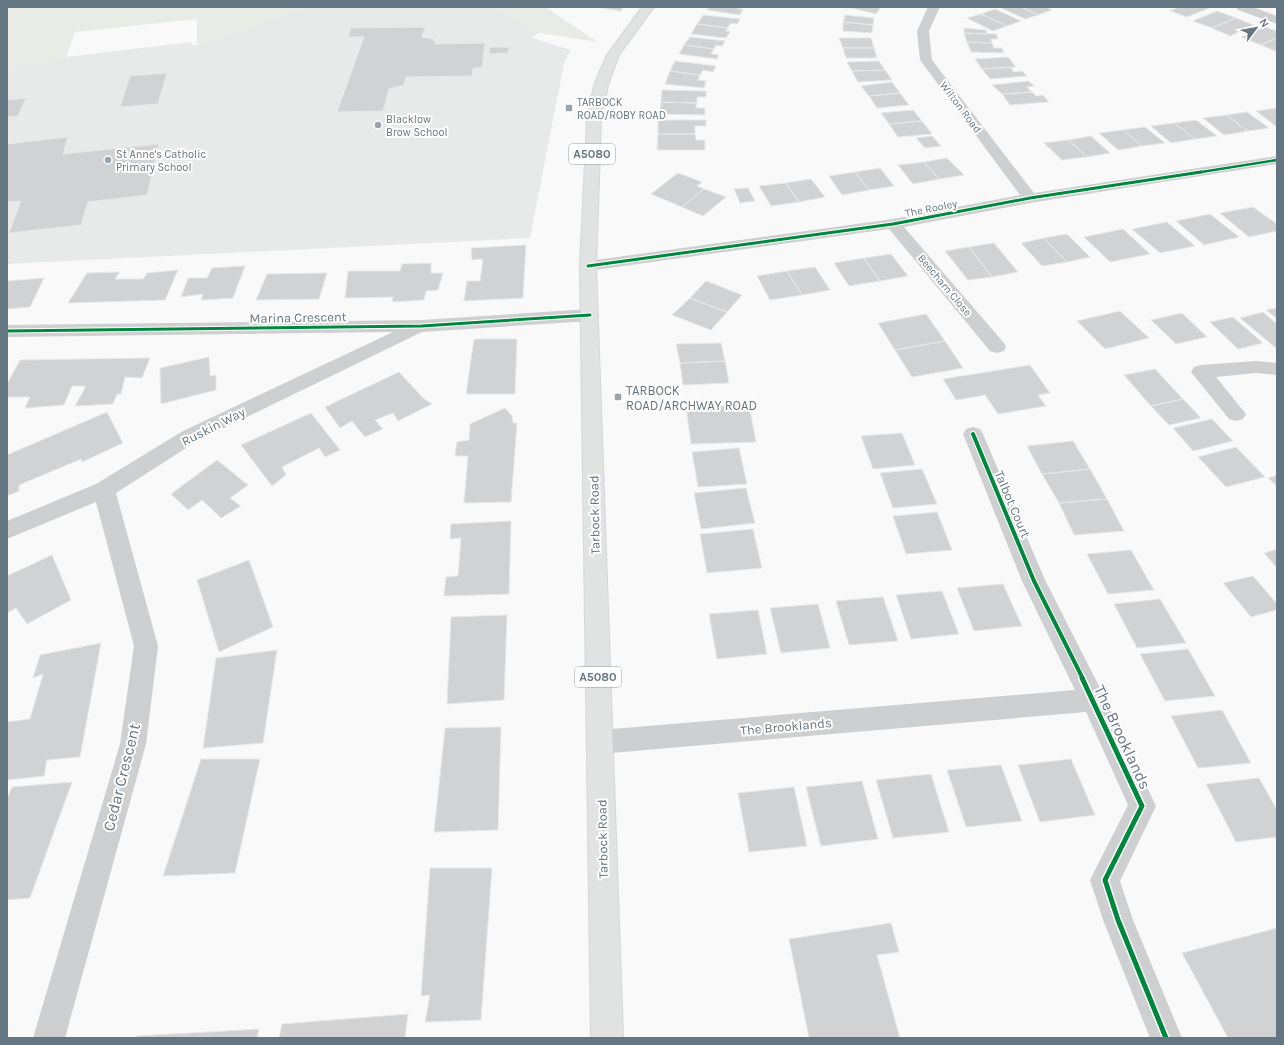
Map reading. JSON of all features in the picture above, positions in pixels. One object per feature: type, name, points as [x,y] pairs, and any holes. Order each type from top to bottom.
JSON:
[{"type":"main road","name":"Tarbock Road","points":[[607,1038],[588,266],[594,121],[601,85],[613,55],[648,7]]},
{"type":"street","name":"Wilton Road","points":[[934,7],[923,31],[926,60],[1030,198]]},
{"type":"street","points":[[1242,7],[1277,20]]},
{"type":"street","name":"The Rooley","points":[[588,266],[893,224],[1030,198],[1277,160]]},
{"type":"street","name":"Beecham Close","points":[[893,224],[997,346]]},
{"type":"street","name":"Marina Crescent","points":[[7,331],[422,326],[590,315]]},
{"type":"street","name":"Ruskin Way","points":[[7,530],[104,490],[190,436],[422,326]]},
{"type":"street","points":[[1236,414],[1201,372],[1256,367],[1277,369]]},
{"type":"street","name":"Talbot Court","points":[[973,434],[1034,581]]},
{"type":"street","name":"Cedar Crescent","points":[[49,1038],[133,744],[146,646],[104,490]]},
{"type":"street","name":"The Brooklands","points":[[1034,581],[1093,700],[1142,806],[1105,880],[1118,920],[1166,1038]]},
{"type":"street","name":"The Brooklands","points":[[600,742],[1093,700]]},
{"type":"shaded area","points":[[7,7],[305,7],[197,45],[197,19],[75,32],[66,57],[7,66]]},
{"type":"shaded area","name":"Blacklow Brow School","points":[[305,7],[498,7],[533,32],[539,32],[532,38],[571,50],[564,63],[530,238],[7,264],[7,66],[66,57],[192,42],[192,45],[197,45]]},
{"type":"shaded area","points":[[498,7],[545,7],[598,42],[533,32]]},
{"type":"building","points":[[596,7],[623,7],[621,11]]},
{"type":"building","points":[[709,7],[739,7],[738,9],[743,9],[740,15],[707,10]]},
{"type":"building","points":[[848,7],[881,7],[876,14]]},
{"type":"building","points":[[999,7],[1021,7],[1038,15],[1025,19]]},
{"type":"building","points":[[1021,7],[1046,7],[1052,10],[1038,15]]},
{"type":"building","points":[[1179,7],[1212,7],[1187,17],[1170,11]]},
{"type":"building","points":[[995,9],[1021,21],[1007,26],[981,14]]},
{"type":"building","points":[[1217,11],[1236,18],[1212,28],[1193,21]]},
{"type":"building","points":[[981,14],[1007,26],[993,31],[967,18]]},
{"type":"building","points":[[703,15],[740,19],[737,24],[730,23],[728,28],[697,24]]},
{"type":"building","points":[[845,15],[874,18],[873,25],[843,22]]},
{"type":"building","points":[[1236,18],[1254,25],[1230,36],[1212,28]]},
{"type":"building","points":[[843,22],[873,25],[872,33],[843,31]]},
{"type":"building","points":[[697,24],[728,28],[726,31],[730,32],[726,38],[691,34]]},
{"type":"building","points":[[425,27],[422,37],[433,39],[436,44],[485,43],[482,68],[473,68],[472,76],[406,77],[404,85],[389,89],[383,111],[337,112],[364,37],[348,37],[351,28]]},
{"type":"building","points":[[1265,27],[1277,31],[1277,38],[1261,45],[1241,37]]},
{"type":"building","points":[[964,28],[986,30],[987,34],[964,33]]},
{"type":"building","points":[[964,33],[996,34],[998,39],[991,39],[992,43],[967,42]]},
{"type":"building","points":[[690,37],[725,41],[722,46],[716,45],[714,49],[684,45]]},
{"type":"building","points":[[839,38],[871,38],[874,48],[843,48]]},
{"type":"building","points":[[1277,38],[1277,52],[1261,45]]},
{"type":"building","points":[[967,42],[992,43],[994,48],[1002,48],[1004,53],[971,52]]},
{"type":"building","points":[[684,45],[714,49],[711,54],[719,55],[717,59],[679,54]]},
{"type":"building","points":[[490,47],[509,47],[508,53],[489,54]]},
{"type":"building","points":[[843,48],[874,48],[877,58],[846,58]]},
{"type":"building","points":[[1008,57],[1016,67],[982,69],[975,59]]},
{"type":"building","points":[[675,61],[716,66],[713,72],[703,70],[700,75],[670,71]]},
{"type":"building","points":[[879,61],[885,70],[852,71],[847,62]]},
{"type":"building","points":[[1010,67],[1014,72],[1022,71],[1027,76],[990,79],[982,69]]},
{"type":"building","points":[[885,70],[892,80],[858,82],[852,71]]},
{"type":"building","points":[[670,71],[700,75],[698,80],[706,81],[704,88],[665,84]]},
{"type":"building","points":[[167,73],[158,104],[120,107],[130,76]]},
{"type":"building","points":[[1029,81],[1034,86],[1027,87],[1032,92],[1002,94],[992,85]]},
{"type":"building","points":[[892,82],[900,93],[869,96],[861,86]]},
{"type":"building","points":[[662,90],[706,91],[706,97],[697,97],[697,103],[661,102]]},
{"type":"building","points":[[1032,92],[1036,96],[1043,95],[1049,102],[1010,105],[1002,94]]},
{"type":"building","points":[[900,93],[909,105],[877,108],[869,96]]},
{"type":"building","points":[[26,98],[18,116],[7,117],[7,100]]},
{"type":"building","points":[[661,102],[697,103],[696,108],[705,108],[705,115],[660,114]]},
{"type":"building","points":[[1277,108],[1277,127],[1256,111]]},
{"type":"building","points":[[913,110],[922,121],[889,124],[881,113]]},
{"type":"building","points":[[1247,112],[1269,128],[1248,131],[1226,115]]},
{"type":"building","points":[[1226,115],[1248,131],[1224,135],[1203,118]]},
{"type":"building","points":[[658,120],[706,120],[706,126],[695,126],[695,134],[658,134]]},
{"type":"building","points":[[1196,120],[1217,136],[1195,139],[1174,123]]},
{"type":"building","points":[[922,121],[932,134],[898,137],[889,124]]},
{"type":"building","points":[[1174,123],[1195,139],[1171,143],[1151,126]]},
{"type":"building","points":[[1145,127],[1165,143],[1142,146],[1123,130]]},
{"type":"building","points":[[1123,130],[1142,146],[1118,150],[1099,133]]},
{"type":"building","points":[[658,134],[695,134],[696,140],[705,140],[705,150],[657,150]]},
{"type":"building","points":[[932,136],[941,146],[925,148],[916,138]]},
{"type":"building","points":[[1091,136],[1110,153],[1087,157],[1068,140]]},
{"type":"building","points":[[68,137],[63,154],[159,144],[147,195],[88,202],[81,225],[9,233],[21,201],[7,202],[7,144]]},
{"type":"building","points":[[1068,140],[1087,157],[1062,160],[1044,143]]},
{"type":"building","points":[[947,158],[964,175],[939,179],[924,162]]},
{"type":"building","points":[[924,162],[939,179],[913,184],[898,165]]},
{"type":"building","points":[[880,168],[894,186],[869,190],[855,172]]},
{"type":"building","points":[[855,172],[869,190],[842,195],[829,176]]},
{"type":"building","points":[[678,173],[702,182],[697,186],[704,189],[682,207],[651,194]]},
{"type":"building","points":[[811,179],[825,197],[799,202],[786,183]]},
{"type":"building","points":[[786,183],[799,202],[771,206],[759,186]]},
{"type":"building","points":[[748,188],[755,201],[740,203],[734,189]]},
{"type":"building","points":[[704,189],[726,197],[703,216],[682,207]]},
{"type":"building","points":[[1253,207],[1277,224],[1277,231],[1249,237],[1220,213]]},
{"type":"building","points":[[1210,214],[1239,237],[1204,245],[1176,221]]},
{"type":"building","points":[[1167,222],[1195,246],[1160,253],[1132,229]]},
{"type":"building","points":[[1123,229],[1150,254],[1110,262],[1084,237]]},
{"type":"building","points":[[1067,234],[1090,257],[1067,262],[1044,238]]},
{"type":"building","points":[[1044,238],[1067,262],[1042,266],[1021,243]]},
{"type":"building","points":[[994,243],[1018,272],[992,277],[969,247]]},
{"type":"building","points":[[526,245],[523,298],[464,301],[467,281],[480,281],[483,259],[472,260],[471,248]]},
{"type":"building","points":[[969,247],[992,277],[968,280],[945,251]]},
{"type":"building","points":[[891,254],[908,276],[880,281],[864,258]]},
{"type":"building","points":[[864,258],[880,281],[849,286],[834,263]]},
{"type":"building","points":[[431,263],[431,273],[443,273],[438,290],[426,291],[424,300],[392,302],[393,297],[345,298],[348,271],[400,271],[402,264]]},
{"type":"building","points":[[245,266],[233,298],[201,300],[203,294],[181,297],[188,278],[207,278],[212,268]]},
{"type":"building","points":[[815,267],[830,290],[802,295],[787,271]]},
{"type":"building","points":[[178,270],[165,300],[68,303],[87,273],[120,272],[115,279],[143,279],[147,273]]},
{"type":"building","points":[[787,271],[802,295],[770,300],[757,276]]},
{"type":"building","points":[[327,273],[319,299],[256,300],[267,274]]},
{"type":"building","points":[[44,278],[30,307],[7,309],[7,281]]},
{"type":"building","points":[[706,281],[742,295],[727,312],[690,298]]},
{"type":"building","points":[[690,298],[727,312],[711,330],[672,315]]},
{"type":"building","points":[[1277,308],[1277,319],[1266,310]]},
{"type":"building","points":[[1120,311],[1149,338],[1105,349],[1077,321]]},
{"type":"building","points":[[1263,312],[1277,324],[1277,349],[1240,318]]},
{"type":"building","points":[[1182,313],[1207,337],[1176,344],[1151,320]]},
{"type":"building","points":[[926,314],[945,341],[895,350],[878,323]]},
{"type":"building","points":[[1233,317],[1263,343],[1238,349],[1210,322]]},
{"type":"building","points":[[474,339],[517,339],[515,394],[466,394]]},
{"type":"building","points":[[945,341],[963,368],[912,377],[895,350]]},
{"type":"building","points":[[721,343],[725,361],[680,363],[676,344]]},
{"type":"building","points":[[209,357],[210,376],[216,375],[216,390],[161,404],[160,368]]},
{"type":"building","points":[[150,358],[142,378],[125,377],[121,394],[117,394],[113,404],[75,406],[86,386],[72,386],[64,405],[25,408],[30,397],[7,397],[7,384],[20,360]]},
{"type":"building","points":[[725,361],[729,383],[683,385],[680,363]]},
{"type":"building","points":[[1030,365],[1050,393],[1038,395],[1046,406],[998,414],[985,395],[956,400],[943,379]]},
{"type":"building","points":[[1155,369],[1183,399],[1151,406],[1124,375]]},
{"type":"building","points":[[399,372],[423,398],[432,404],[398,421],[393,413],[375,420],[383,429],[365,437],[352,421],[340,428],[325,407]]},
{"type":"building","points":[[1183,399],[1201,418],[1169,425],[1151,406]]},
{"type":"building","points":[[749,405],[756,442],[691,444],[686,407]]},
{"type":"building","points":[[505,408],[512,416],[513,423],[517,423],[511,502],[464,503],[468,456],[455,456],[457,442],[469,440],[470,424]]},
{"type":"building","points":[[107,412],[123,443],[82,462],[81,459],[19,485],[19,491],[7,496],[7,455]]},
{"type":"building","points":[[311,413],[340,450],[325,457],[319,448],[282,467],[286,475],[272,486],[241,445]]},
{"type":"building","points":[[1212,419],[1233,441],[1193,451],[1173,428]]},
{"type":"building","points":[[902,433],[915,465],[873,469],[861,436]]},
{"type":"building","points":[[1073,441],[1090,469],[1042,474],[1027,446]]},
{"type":"building","points":[[1236,447],[1265,477],[1226,487],[1198,457]]},
{"type":"building","points":[[739,448],[747,484],[698,487],[692,452]]},
{"type":"building","points":[[217,460],[248,485],[230,498],[241,506],[221,518],[202,500],[188,510],[171,494]]},
{"type":"building","points":[[922,469],[937,504],[893,508],[880,473]]},
{"type":"building","points":[[1090,469],[1107,499],[1059,503],[1042,474]]},
{"type":"building","points":[[1277,475],[1277,486],[1268,478]]},
{"type":"building","points":[[746,488],[755,523],[701,529],[694,493]]},
{"type":"building","points":[[1107,499],[1124,531],[1074,535],[1059,503]]},
{"type":"building","points":[[937,512],[952,550],[906,554],[893,516]]},
{"type":"building","points":[[511,521],[509,594],[444,596],[446,577],[458,576],[461,538],[450,539],[451,524]]},
{"type":"building","points":[[753,529],[762,568],[707,573],[700,534]]},
{"type":"building","points":[[1277,549],[1277,568],[1264,553]]},
{"type":"building","points":[[1131,550],[1154,590],[1108,594],[1087,554]]},
{"type":"building","points":[[52,555],[71,600],[27,624],[16,608],[7,613],[7,576]]},
{"type":"building","points":[[249,560],[273,627],[219,652],[197,580]]},
{"type":"building","points":[[1253,576],[1277,604],[1277,610],[1251,617],[1223,583]]},
{"type":"building","points":[[1003,584],[1022,626],[974,631],[957,588]]},
{"type":"building","points":[[942,591],[959,634],[911,639],[896,595]]},
{"type":"building","points":[[883,597],[898,641],[849,645],[836,601]]},
{"type":"building","points":[[1160,599],[1186,643],[1137,648],[1114,604]]},
{"type":"building","points":[[818,604],[830,648],[781,653],[770,608]]},
{"type":"building","points":[[758,610],[767,654],[717,659],[709,614]]},
{"type":"building","points":[[507,615],[504,700],[447,704],[451,617]]},
{"type":"building","points":[[101,643],[80,757],[47,760],[44,776],[7,780],[7,722],[30,719],[43,674],[33,678],[40,655]]},
{"type":"building","points":[[1188,649],[1215,696],[1165,701],[1140,654]]},
{"type":"building","points":[[277,650],[263,743],[203,748],[216,658]]},
{"type":"building","points":[[1222,710],[1251,763],[1198,768],[1171,716]]},
{"type":"building","points":[[501,727],[498,830],[434,832],[445,728]]},
{"type":"building","points":[[201,759],[260,759],[235,873],[163,876]]},
{"type":"building","points":[[1071,759],[1095,815],[1040,822],[1018,765]]},
{"type":"building","points":[[1001,765],[1022,821],[966,827],[947,770]]},
{"type":"building","points":[[931,774],[949,832],[893,838],[876,780]]},
{"type":"building","points":[[1259,778],[1277,810],[1277,837],[1236,842],[1206,784]]},
{"type":"building","points":[[862,781],[878,839],[821,846],[806,787]]},
{"type":"building","points":[[72,782],[30,898],[7,900],[7,799],[12,787]]},
{"type":"building","points":[[794,787],[807,846],[749,852],[738,793]]},
{"type":"building","points":[[430,868],[492,868],[481,1020],[425,1022],[430,995],[421,996]]},
{"type":"building","points":[[891,923],[899,952],[877,955],[900,1038],[809,1038],[789,939]]},
{"type":"building","points":[[1277,928],[1277,1038],[1228,1038],[1182,953]]},
{"type":"building","points":[[408,1014],[405,1038],[279,1038],[282,1024]]},
{"type":"building","points":[[259,1029],[257,1038],[135,1038],[136,1036]]},
{"type":"cycle path","points":[[588,266],[893,224],[1030,198],[1277,160]]},
{"type":"cycle path","points":[[7,331],[422,326],[590,315]]},
{"type":"cycle path","points":[[973,434],[1034,581],[1093,700],[1142,806],[1105,880],[1118,920],[1166,1038]]},
{"type":"place","name":"TARBOCK ROAD/ROBY ROAD","points":[[569,108]]},
{"type":"place","name":"Blacklow Brow School","points":[[378,125]]},
{"type":"place","name":"St Anne's Catholic Primary School","points":[[108,160]]},
{"type":"place","name":"TARBOCK ROAD/ARCHWAY ROAD","points":[[618,397]]}]
